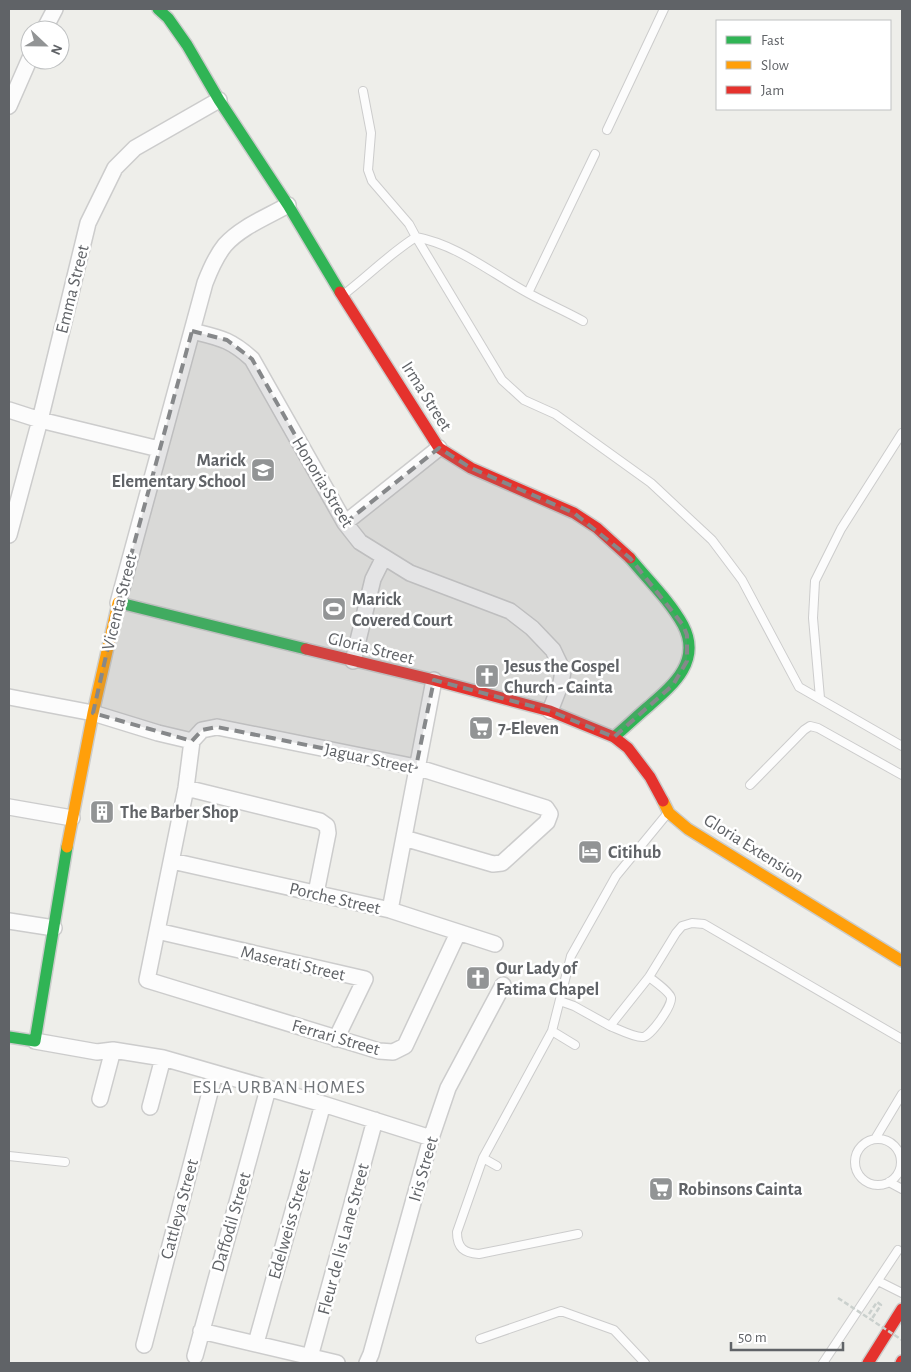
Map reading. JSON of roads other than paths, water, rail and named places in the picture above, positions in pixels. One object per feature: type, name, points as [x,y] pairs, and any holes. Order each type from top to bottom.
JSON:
[{"type":"street","name":"Irma Street","points":[[158,9],[168,18],[187,45],[219,100],[288,205],[342,296],[439,448],[471,468],[574,513],[597,528],[630,558],[667,602],[683,625],[687,635],[688,661],[682,673],[673,685],[614,737]]},
{"type":"street","points":[[9,106],[25,70]]},
{"type":"street","name":"Emma Street","points":[[9,535],[40,420],[88,223],[115,168],[135,148],[219,100]]},
{"type":"street","name":"Vicenta Street","points":[[35,1041],[72,818],[92,713],[118,603],[205,283],[214,261],[224,245],[239,232],[288,205]]},
{"type":"street","name":"Honoria Street","points":[[192,331],[227,340],[252,359],[345,523],[360,542],[410,573],[510,611],[532,628],[553,650],[563,671],[561,684],[550,711]]},
{"type":"street","points":[[9,410],[40,420],[159,450]]},
{"type":"street","points":[[345,523],[439,448]]},
{"type":"street","points":[[353,661],[373,579],[384,557]]},
{"type":"street","name":"Gloria Street","points":[[118,603],[434,680],[550,711],[614,737]]},
{"type":"street","points":[[390,910],[434,680]]},
{"type":"street","points":[[9,697],[92,713],[192,741],[186,788],[158,931]]},
{"type":"street","name":"Jaguar Street","points":[[192,741],[202,730],[217,727],[416,767],[546,808],[550,814],[548,822],[502,863],[493,864],[404,838]]},
{"type":"street","name":"Gloria Extension","points":[[614,737],[628,748],[650,777],[669,813],[688,828],[902,961]]},
{"type":"street","points":[[186,788],[320,821],[326,826],[328,833],[316,893]]},
{"type":"street","points":[[9,807],[72,818]]},
{"type":"street","name":"Porche Street","points":[[172,861],[390,910],[495,944]]},
{"type":"street","points":[[9,921],[54,928]]},
{"type":"street","name":"Ferrari Street","points":[[158,931],[147,980],[336,1039],[379,1051],[393,1052],[405,1046],[458,933]]},
{"type":"street","name":"Maserati Street","points":[[158,931],[365,979],[336,1039]]},
{"type":"street","name":"Iris Street","points":[[367,1363],[431,1138],[448,1088],[503,985]]},
{"type":"street","points":[[9,1037],[97,1052],[113,1050],[163,1058],[431,1138]]},
{"type":"street","points":[[100,1099],[113,1050]]},
{"type":"street","points":[[150,1107],[163,1058]]},
{"type":"street","name":"Cattleya Street","points":[[144,1345],[215,1073]]},
{"type":"street","name":"Daffodil Street","points":[[195,1356],[268,1089]]},
{"type":"street","name":"Edelweiss Street","points":[[256,1343],[322,1104]]},
{"type":"street","name":"Fleur de lis Lane Street","points":[[310,1357],[375,1120]]},
{"type":"street","points":[[868,1363],[902,1309]]},
{"type":"street","points":[[201,1331],[337,1363]]},
{"type":"lane","points":[[607,130],[664,9]]},
{"type":"lane","points":[[363,91],[371,133],[368,170],[372,181],[409,224],[502,380],[524,400],[555,414],[651,483],[712,540],[742,580],[799,687],[902,746]]},
{"type":"lane","points":[[528,293],[595,154]]},
{"type":"lane","points":[[342,296],[366,278],[402,246],[416,238],[452,248],[528,293],[583,321]]},
{"type":"lane","points":[[820,698],[813,618],[815,581],[841,529],[902,432]]},
{"type":"lane","points":[[750,785],[810,726],[818,728],[902,775]]},
{"type":"lane","points":[[578,1234],[479,1254],[461,1249],[457,1241],[457,1232],[482,1158],[552,1031],[570,956],[616,876],[669,813]]},
{"type":"lane","points":[[610,1026],[648,977],[676,933],[682,926],[692,923],[704,924],[902,1039]]},
{"type":"lane","points":[[560,1001],[574,1006],[610,1026],[639,1037],[644,1037],[650,1034],[669,1006],[671,999],[669,994],[648,977]]},
{"type":"lane","points":[[552,1031],[575,1045]]},
{"type":"lane","points":[[875,1139],[902,1094]]},
{"type":"lane","points":[[875,1139],[883,1139],[890,1142],[900,1154],[900,1170],[896,1177],[889,1182],[882,1184],[866,1181],[857,1169],[856,1161],[862,1146],[875,1139]]},
{"type":"lane","points":[[9,1156],[65,1162]]},
{"type":"lane","points":[[482,1158],[497,1166]]},
{"type":"lane","points":[[889,1182],[902,1189]]},
{"type":"lane","points":[[823,1363],[898,1250]]},
{"type":"lane","points":[[878,1281],[902,1293]]},
{"type":"lane","points":[[480,1339],[561,1312],[614,1330],[645,1363]]},
{"type":"place","name":"Marick Elementary School","points":[[263,470]]},
{"type":"place","name":"Marick Covered Court","points":[[334,609]]},
{"type":"place","name":"Jesus the Gospel Church - Cainta","points":[[487,676]]},
{"type":"place","name":"7-Eleven","points":[[481,728]]},
{"type":"place","name":"The Barber Shop","points":[[102,812]]},
{"type":"place","name":"Citihub","points":[[590,852]]},
{"type":"place","name":"Our Lady of Fatima Chapel","points":[[478,978]]},
{"type":"place","name":"Robinsons Cainta","points":[[661,1189]]},
{"type":"district","name":"ESLA URBAN HOMES","points":[[279,1086]]}]
